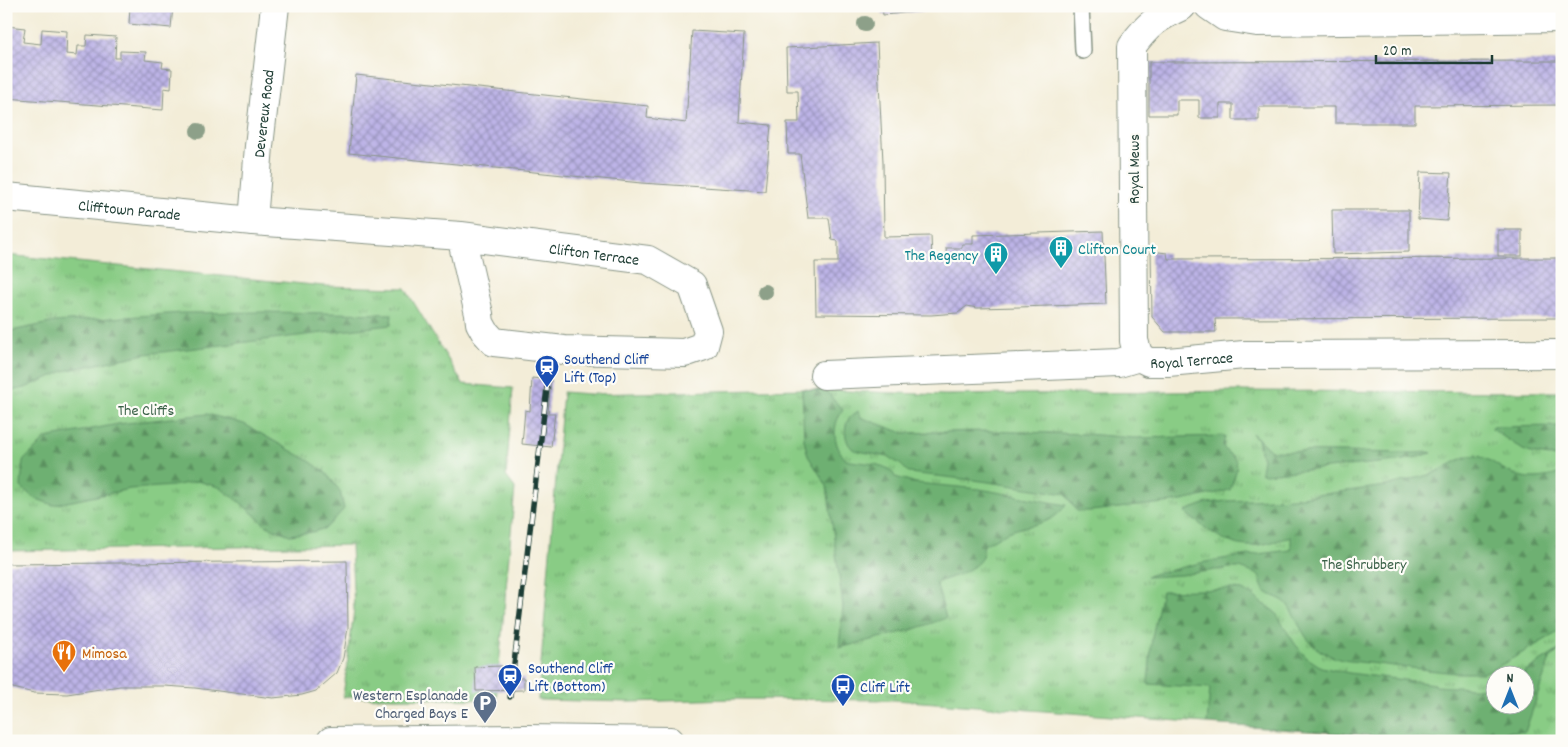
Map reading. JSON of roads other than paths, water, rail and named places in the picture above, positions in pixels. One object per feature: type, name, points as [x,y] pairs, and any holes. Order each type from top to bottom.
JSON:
[{"type":"street","name":"Devereux Road","points":[[253,221],[259,146],[275,6]]},
{"type":"street","name":"Royal Mews","points":[[1139,357],[1134,340],[1132,46],[1143,30],[1161,15],[1182,6]]},
{"type":"street","points":[[1209,6],[1226,17],[1257,22],[1494,13],[1562,18]]},
{"type":"street","name":"Clifftown Parade","points":[[6,198],[253,221]]},
{"type":"street","name":"Clifton Terrace","points":[[253,221],[461,236],[648,260],[692,284],[708,332],[704,346],[684,353],[564,350],[494,342],[480,323],[480,314],[461,236]]},
{"type":"street","name":"Royal Terrace","points":[[824,375],[1119,363],[1139,357],[1149,362],[1168,362],[1244,355],[1562,354]]},
{"type":"street","points":[[331,741],[527,739],[670,741]]},
{"type":"lane","points":[[1081,6],[1082,51]]},
{"type":"railway","points":[[510,697],[547,388]]},
{"type":"place","name":"Clifton Court","points":[[1061,269]]},
{"type":"place","name":"The Regency","points":[[996,275]]},
{"type":"place","name":"Southend Cliff Lift (Top)","points":[[547,388]]},
{"type":"place","name":"Mimosa","points":[[64,673]]},
{"type":"place","name":"Southend Cliff Lift (Bottom)","points":[[510,697]]},
{"type":"place","name":"Cliff Lift","points":[[843,707]]},
{"type":"place","name":"Western Esplanade Charged Bays E","points":[[485,724]]},
{"type":"park label","name":"The Cliffs","points":[[146,409]]},
{"type":"park label","name":"The Shrubbery","points":[[1364,563]]}]
